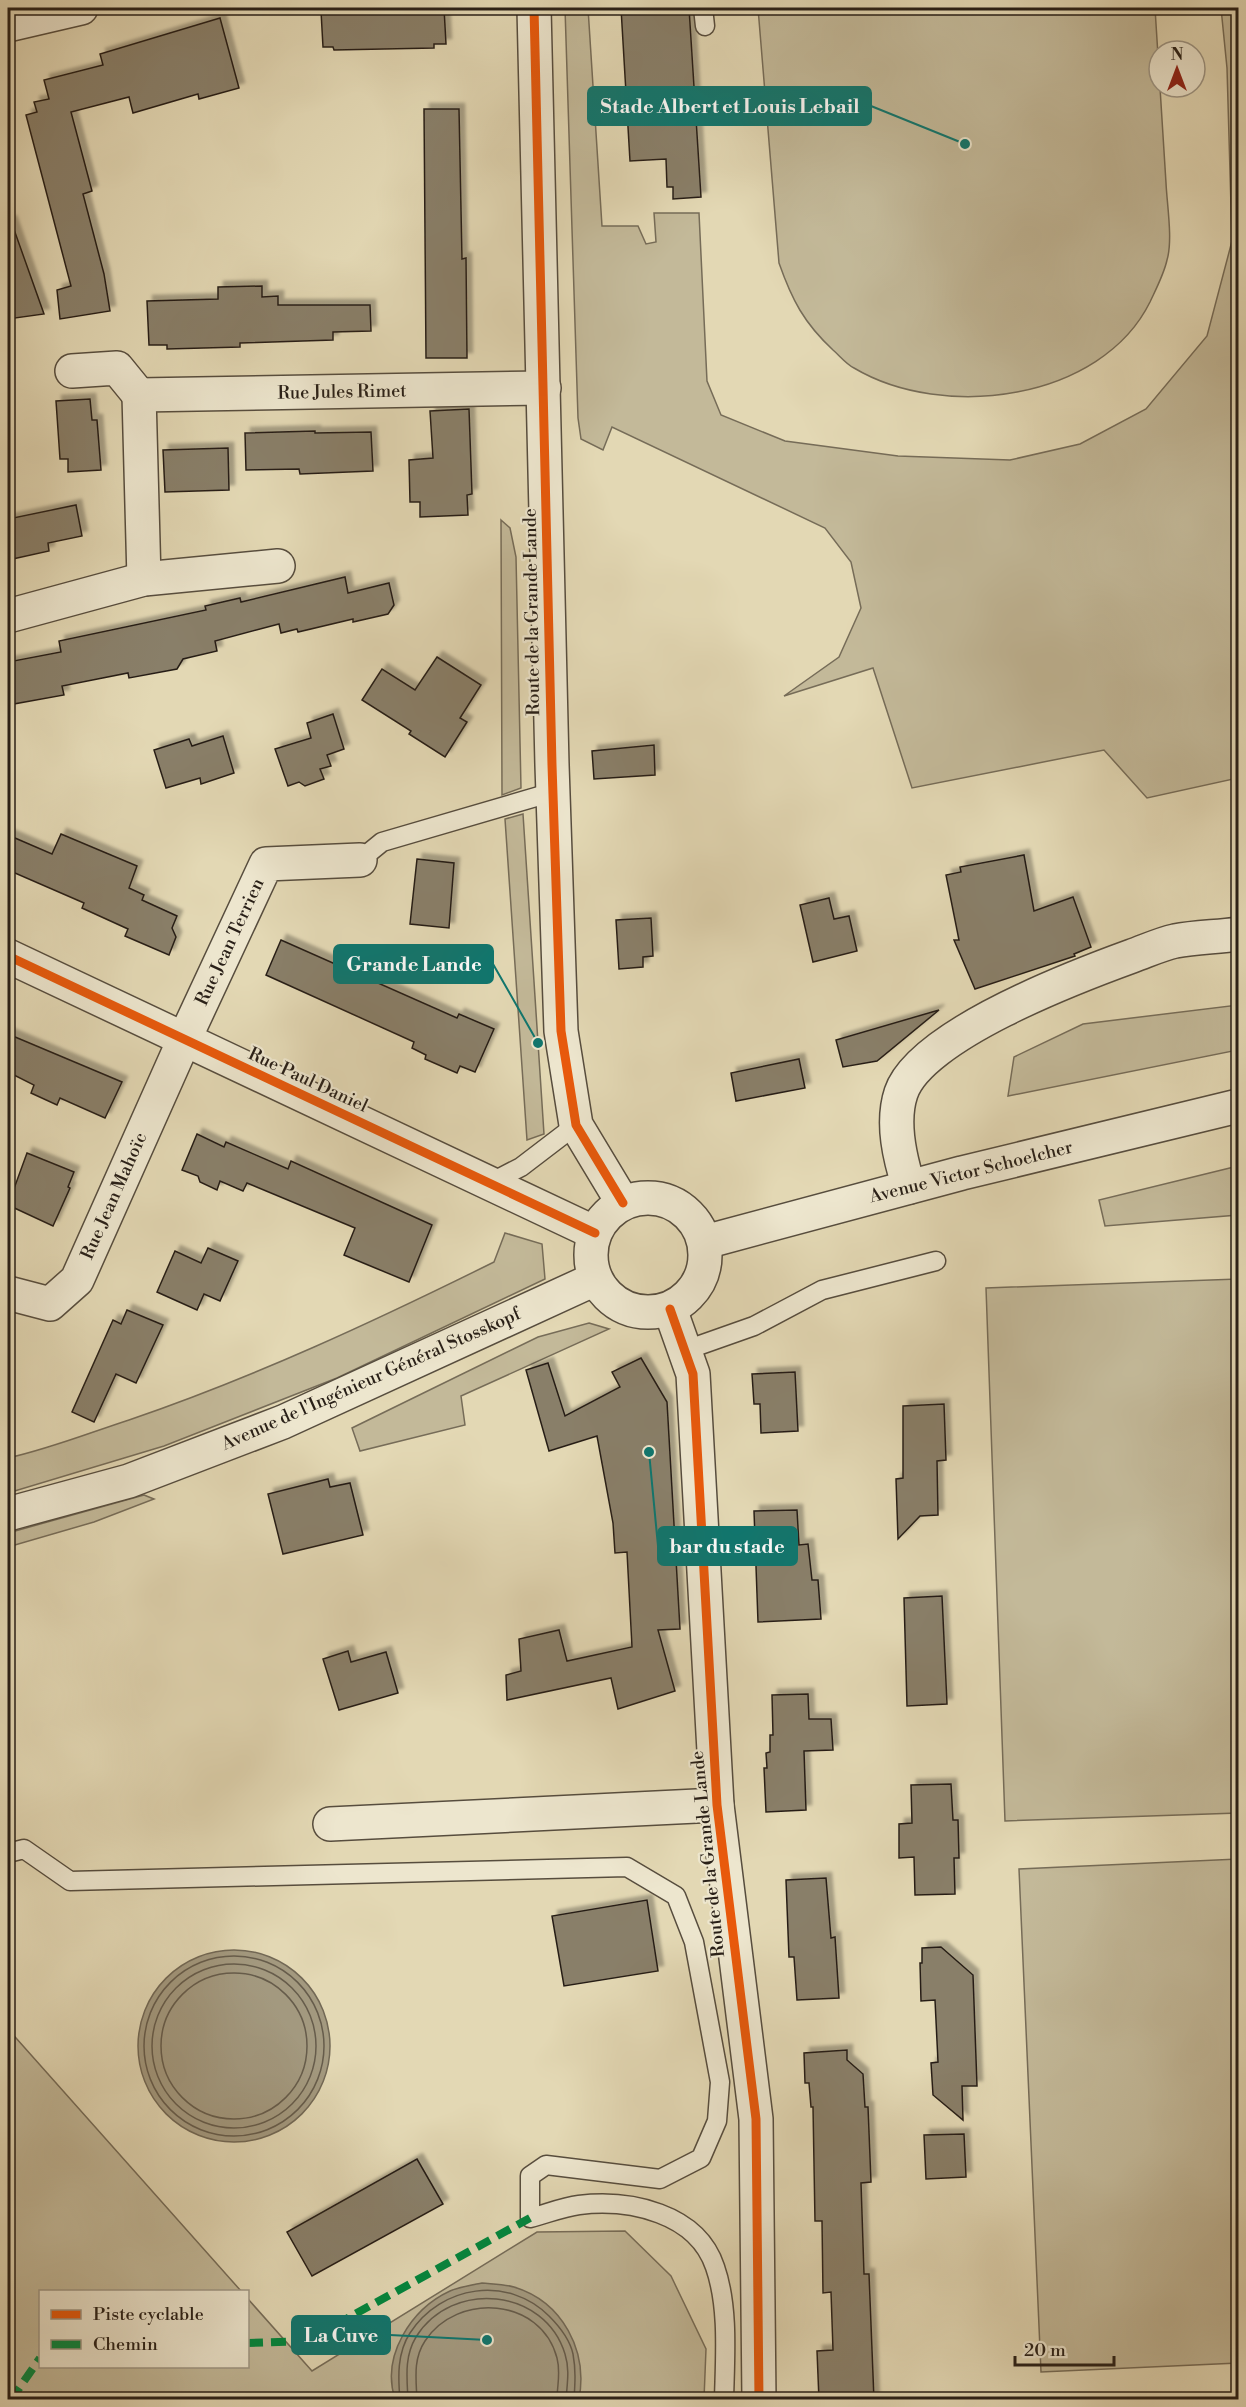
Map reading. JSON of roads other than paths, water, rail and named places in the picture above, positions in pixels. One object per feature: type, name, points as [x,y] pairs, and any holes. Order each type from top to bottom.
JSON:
[{"type":"street","points":[[8,25],[81,8]]},
{"type":"street","name":"Route de la Grande Lande","points":[[534,8],[561,1031],[576,1125],[623,1203]]},
{"type":"street","points":[[72,370],[117,368],[139,395],[144,579]]},
{"type":"street","name":"Rue Jules Rimet","points":[[139,395],[544,388]]},
{"type":"street","points":[[8,616],[144,579],[278,566]]},
{"type":"street","name":"Rue Jean Terrien","points":[[184,1040],[266,864],[360,860]]},
{"type":"street","points":[[909,1187],[899,1144],[896,1113],[901,1091],[912,1074],[943,1047],[997,1013],[1071,977],[1174,942],[1239,934]]},
{"type":"street","name":"Rue Paul Daniel","points":[[8,956],[595,1233]]},
{"type":"street","name":"Rue Jean Mahoïc","points":[[8,1293],[50,1304],[77,1280],[184,1040]]},
{"type":"street","name":"Avenue Victor Schoelcher","points":[[705,1242],[909,1187],[1239,1106]]},
{"type":"street","points":[[648,1197],[674,1203],[694,1219],[705,1242],[705,1269],[692,1293],[670,1309],[648,1313],[627,1309],[608,1296],[595,1279],[590,1256],[595,1233],[606,1215],[623,1203],[648,1197]]},
{"type":"street","name":"Avenue de l'Ingénieur Général Stosskopf","points":[[8,1514],[129,1481],[283,1422],[595,1279]]},
{"type":"street","name":"Route de la Grande Lande","points":[[670,1309],[693,1374],[717,1805],[756,2119],[759,2400]]},
{"type":"street","name":"Route de la Grande Lande","points":[[330,1824],[717,1805]]},
{"type":"lane","points":[[703,8],[705,26]]},
{"type":"lane","points":[[360,860],[382,842],[553,792]]},
{"type":"lane","points":[[490,1184],[521,1167],[576,1125]]},
{"type":"lane","points":[[686,1350],[754,1326],[822,1290],[936,1261]]},
{"type":"lane","points":[[8,1853],[24,1849],[70,1881],[627,1867],[676,1896],[693,1942],[720,2082],[717,2121],[701,2158],[660,2179],[546,2164],[530,2176],[530,2218],[579,2205],[608,2205],[660,2214],[687,2226],[706,2246],[716,2268],[723,2304],[724,2400]]},
{"type":"water","points":[[225,1950],[243,1950],[271,1957],[302,1978],[323,2009],[330,2046],[323,2083],[302,2114],[271,2135],[243,2142],[225,2142],[189,2131],[160,2107],[149,2091],[142,2074],[138,2055],[138,2037],[149,2001],[173,1972],[189,1961],[206,1954]]},
{"type":"water","points":[[482,2283],[510,2286],[531,2294],[558,2316],[568,2331],[580,2363],[579,2399],[395,2399],[392,2367],[396,2351],[412,2322],[423,2309],[450,2291]]},
{"type":"place","name":"Stade Albert et Louis Lebail","points":[[965,144]]},
{"type":"place","name":"Grande Lande","points":[[538,1043]]},
{"type":"place","name":"bar du stade","points":[[649,1452]]},
{"type":"place","name":"La Cuve","points":[[487,2340]]}]
